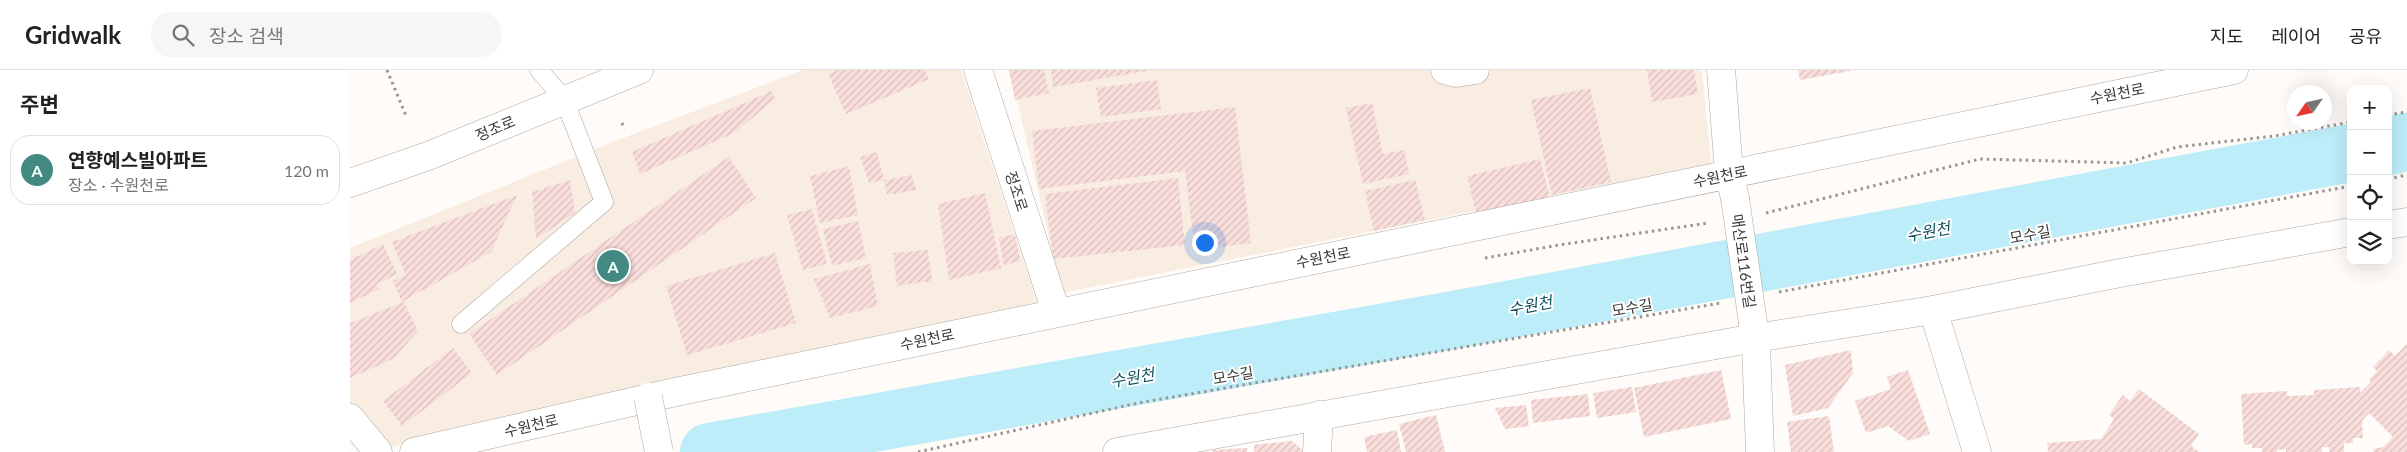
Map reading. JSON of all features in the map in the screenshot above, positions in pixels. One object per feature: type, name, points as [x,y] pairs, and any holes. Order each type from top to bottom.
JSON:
[{"type":"street","name":"정조로","points":[[350,183],[428,156],[639,70]]},
{"type":"street","name":"정조로","points":[[978,70],[1056,312]]},
{"type":"street","points":[[1445,70],[1456,73],[1475,70]]},
{"type":"street","name":"매산로116번길","points":[[1721,70],[1732,185],[1754,331],[1760,452]]},
{"type":"street","name":"수원천로","points":[[414,452],[648,398],[1056,312],[1622,198],[1732,185],[2234,70]]},
{"type":"street","points":[[2392,225],[2407,222]]},
{"type":"street","points":[[1117,452],[1754,331],[1934,310],[2120,273],[2347,233]]},
{"type":"street","points":[[1934,310],[1977,452]]},
{"type":"street","points":[[648,398],[660,452]]},
{"type":"street","points":[[1317,452],[1319,415]]},
{"type":"street","points":[[350,418],[378,452]]},
{"type":"lane","points":[[461,324],[604,202],[564,99],[539,70]]},
{"type":"path","points":[[387,70],[407,118]]},
{"type":"path","points":[[2392,114],[2407,112]]},
{"type":"path","points":[[622,123],[625,129]]},
{"type":"path","points":[[1760,214],[1788,209],[1980,159],[2127,163],[2177,147],[2274,136],[2347,123]]},
{"type":"path","points":[[2392,178],[2407,175]]},
{"type":"path","name":"모수길","points":[[1772,293],[2347,187]]},
{"type":"path","points":[[1482,259],[1559,245],[1713,222]]},
{"type":"path","name":"모수길","points":[[918,452],[1138,403],[1723,302]]},
{"type":"shaded area","points":[[803,70],[961,70],[1038,306],[386,448],[350,407],[350,248],[610,143]]},
{"type":"shaded area","points":[[1010,70],[1702,70],[1711,164],[1062,293]]},
{"type":"building","points":[[837,70],[925,70],[929,79],[846,114],[828,74]]},
{"type":"building","points":[[1009,70],[1044,70],[1049,93],[1015,100]]},
{"type":"building","points":[[1051,70],[1147,70],[1147,71],[1053,87]]},
{"type":"building","points":[[1647,70],[1694,70],[1698,94],[1652,102]]},
{"type":"building","points":[[1798,70],[1850,70],[1850,71],[1800,80]]},
{"type":"building","points":[[1157,80],[1161,109],[1101,117],[1096,88]]},
{"type":"building","points":[[1590,88],[1611,182],[1552,195],[1531,100]]},
{"type":"building","points":[[772,91],[775,99],[734,133],[640,174],[632,152]]},
{"type":"building","points":[[1372,103],[1383,154],[1404,150],[1409,174],[1363,184],[1346,108]]},
{"type":"building","points":[[1235,107],[1251,243],[1195,250],[1185,171],[1039,189],[1032,131]]},
{"type":"building","points":[[877,152],[884,180],[869,183],[860,157]]},
{"type":"building","points":[[729,157],[756,198],[497,375],[469,334]]},
{"type":"building","points":[[1540,159],[1551,202],[1478,220],[1467,176]]},
{"type":"building","points":[[849,166],[858,215],[820,223],[810,176]]},
{"type":"building","points":[[912,175],[916,190],[887,195],[884,180]]},
{"type":"building","points":[[1178,178],[1185,245],[1053,259],[1045,194]]},
{"type":"building","points":[[570,180],[575,213],[536,239],[532,192]]},
{"type":"building","points":[[1415,180],[1425,220],[1374,231],[1365,191]]},
{"type":"building","points":[[985,193],[1001,268],[949,280],[938,204]]},
{"type":"building","points":[[517,195],[491,252],[402,302],[393,281],[406,275],[392,242]]},
{"type":"building","points":[[812,209],[827,264],[803,270],[787,215]]},
{"type":"building","points":[[858,221],[866,258],[832,266],[823,229]]},
{"type":"building","points":[[1015,234],[1020,261],[1004,265],[999,238]]},
{"type":"building","points":[[383,244],[397,274],[377,284],[379,289],[350,303],[350,260]]},
{"type":"building","points":[[928,250],[932,281],[897,286],[893,253]]},
{"type":"building","points":[[775,253],[796,323],[687,355],[666,286]]},
{"type":"building","points":[[870,264],[878,306],[830,318],[814,279]]},
{"type":"building","points":[[404,302],[418,331],[393,359],[350,378],[350,323]]},
{"type":"building","points":[[2407,344],[2407,452],[2374,452],[2373,449],[2383,447],[2393,437],[2369,413],[2362,421],[2363,438],[2353,438],[2353,443],[2344,443],[2344,452],[2329,452],[2329,447],[2322,447],[2322,452],[2286,452],[2286,449],[2277,450],[2277,452],[2262,452],[2262,448],[2252,448],[2252,444],[2244,445],[2241,394],[2287,391],[2287,396],[2314,395],[2314,390],[2360,387],[2360,393],[2371,382],[2369,380],[2377,371],[2373,367],[2389,350],[2395,356]]},
{"type":"building","points":[[453,348],[472,373],[402,426],[383,401]]},
{"type":"building","points":[[1851,350],[1853,373],[1828,408],[1793,416],[1785,365]]},
{"type":"building","points":[[1721,370],[1731,419],[1644,437],[1634,388]]},
{"type":"building","points":[[1908,370],[1930,434],[1909,441],[1888,426],[1866,433],[1855,401],[1891,389],[1887,377]]},
{"type":"building","points":[[1632,387],[1636,412],[1597,418],[1593,393]]},
{"type":"building","points":[[2139,389],[2199,434],[2191,446],[2199,452],[2048,452],[2047,443],[2101,439],[2114,419],[2109,415],[2123,395],[2130,401]]},
{"type":"building","points":[[1588,394],[1590,416],[1533,423],[1531,400]]},
{"type":"building","points":[[1526,405],[1529,426],[1505,429],[1495,408]]},
{"type":"building","points":[[1436,415],[1445,452],[1406,452],[1399,424]]},
{"type":"building","points":[[1829,416],[1834,452],[1791,452],[1787,422]]},
{"type":"building","points":[[1397,430],[1401,452],[1367,452],[1364,437]]},
{"type":"building","points":[[1292,441],[1305,452],[1254,452],[1254,445]]},
{"type":"building","points":[[1247,448],[1247,452],[1213,452],[1213,450]]},
{"type":"waterway","name":"수원천","points":[[2392,145],[2407,142]]},
{"type":"waterway","name":"수원천","points":[[709,452],[1442,322],[2347,154]]},
{"type":"place","name":"연향예스빌아파트","points":[[613,266]]}]
